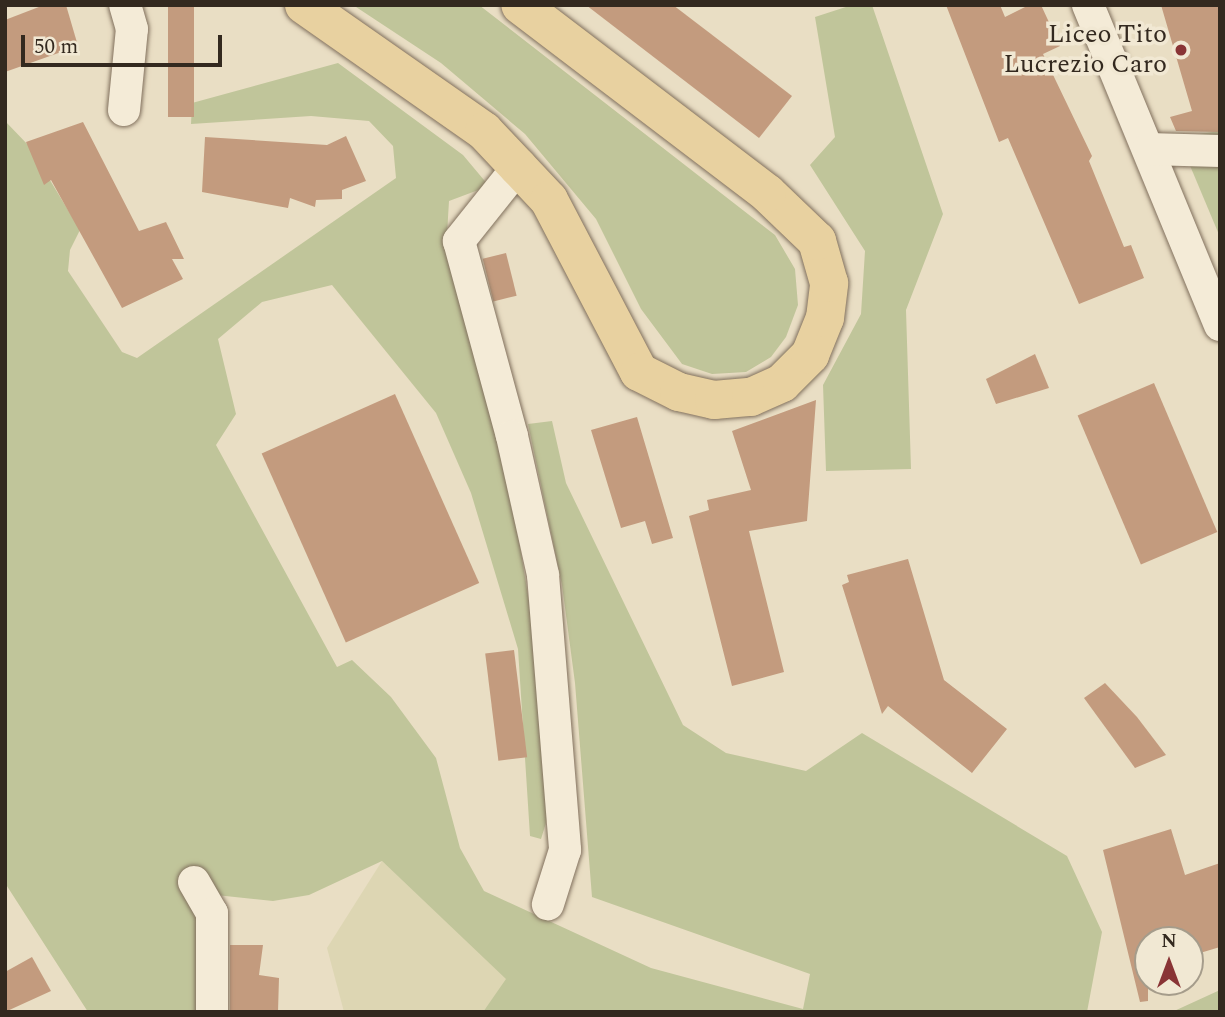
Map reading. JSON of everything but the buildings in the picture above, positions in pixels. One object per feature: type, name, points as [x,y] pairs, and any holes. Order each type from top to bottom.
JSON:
[{"type":"main road","points":[[304,5],[484,131],[519,167],[549,200],[639,372],[679,392],[715,400],[751,397],[782,383],[810,355],[825,318],[829,283],[817,241],[767,193],[520,5]]},
{"type":"street","points":[[124,110],[132,29],[125,5]]},
{"type":"street","points":[[1088,5],[1220,325]]},
{"type":"street","points":[[1148,149],[1220,151]]},
{"type":"street","points":[[519,167],[459,241],[512,436],[543,575],[565,850],[548,904]]},
{"type":"street","points":[[194,883],[212,914],[212,1012]]},
{"type":"shaded area","points":[[382,861],[507,979],[483,1012],[344,1012],[327,948]]},
{"type":"green space","points":[[353,5],[479,5],[775,235],[795,269],[798,305],[786,337],[771,357],[746,372],[712,374],[682,364],[641,309],[596,219],[525,134],[441,63]]},
{"type":"green space","points":[[852,5],[872,5],[943,214],[906,310],[911,469],[826,471],[823,385],[861,314],[865,251],[810,165],[835,137],[815,17]]},
{"type":"green space","points":[[338,63],[463,155],[489,186],[449,201],[446,251],[496,414],[532,620],[549,813],[541,839],[530,836],[518,649],[471,493],[436,413],[332,285],[262,302],[218,339],[236,414],[216,445],[337,667],[352,660],[391,697],[436,758],[460,848],[484,891],[651,968],[803,1009],[810,974],[592,897],[575,683],[562,585],[528,424],[552,421],[566,483],[683,725],[726,753],[806,771],[862,733],[1067,856],[1102,932],[1087,1012],[483,1012],[506,979],[382,861],[309,895],[273,901],[216,895],[214,1012],[88,1012],[5,883],[5,121],[30,147],[80,230],[70,250],[68,271],[122,352],[137,358],[396,178],[393,146],[369,121],[311,116],[191,124],[192,103]]},
{"type":"green space","points":[[1220,131],[1220,237],[1178,137]]},
{"type":"green space","points":[[1220,990],[1220,1012],[1172,1012]]},
{"type":"place","name":"Liceo Tito Lucrezio Caro","points":[[1181,50]]}]
